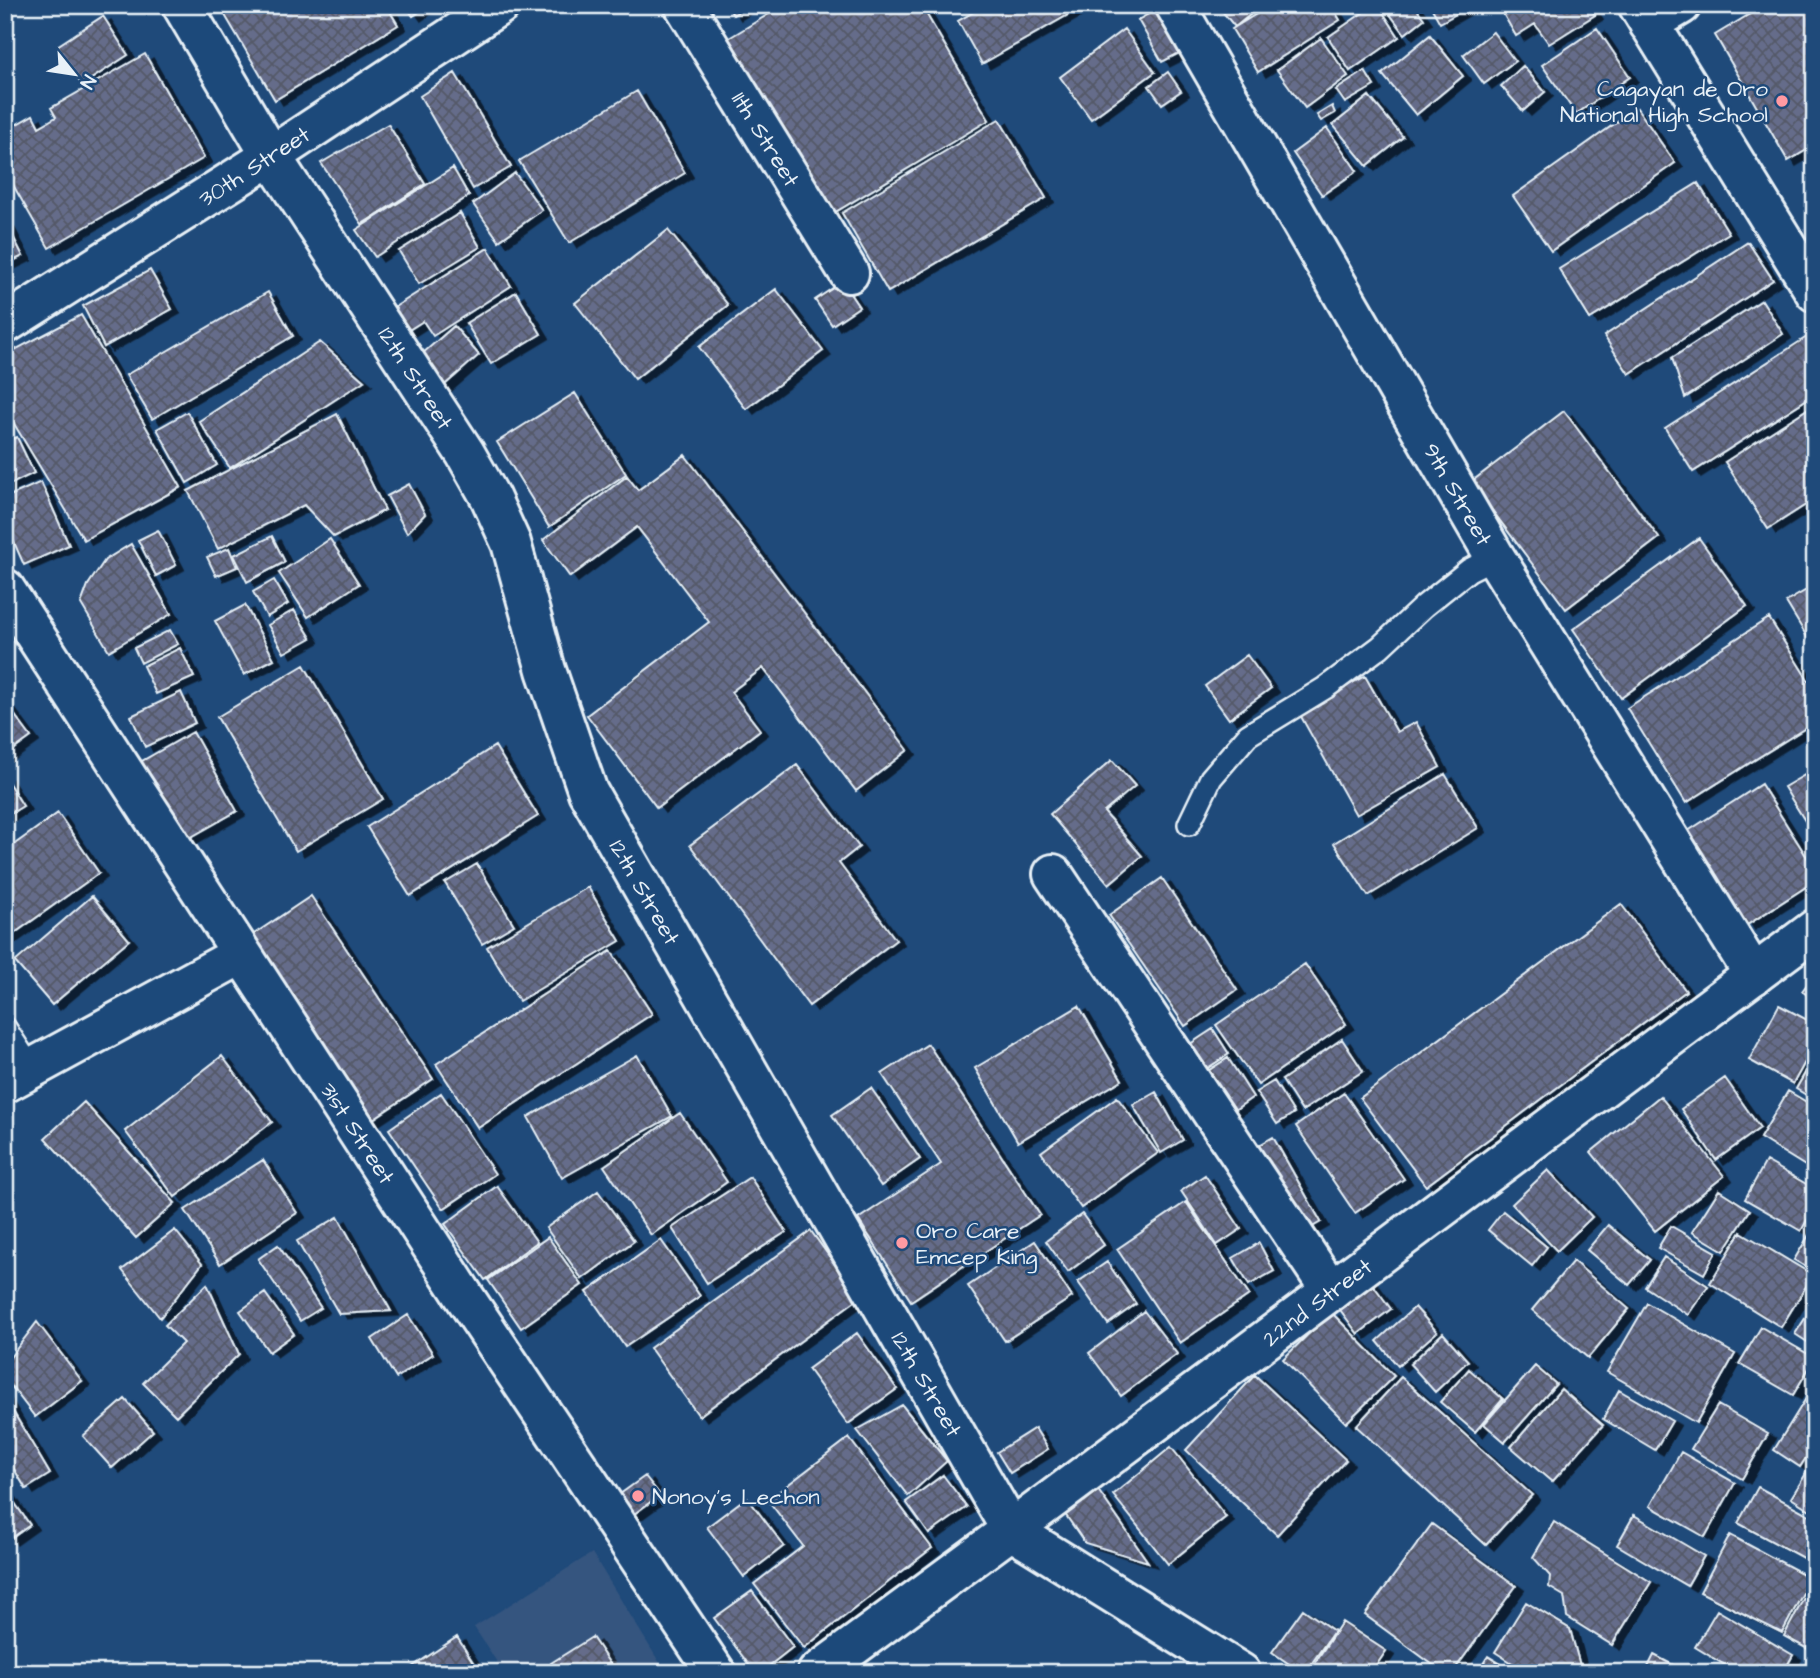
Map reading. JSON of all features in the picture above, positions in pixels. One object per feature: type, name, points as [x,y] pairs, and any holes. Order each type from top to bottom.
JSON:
[{"type":"street","name":"12th Street","points":[[182,5],[271,156],[465,453],[490,497],[511,543],[546,670],[588,792],[1011,1530],[1241,1673]]},
{"type":"street","name":"30th Street","points":[[5,324],[271,156],[500,5]]},
{"type":"street","name":"11th Street","points":[[684,5],[849,273]]},
{"type":"street","name":"9th Street","points":[[1175,5],[1495,557],[1754,975]]},
{"type":"street","points":[[1656,11],[1815,292]]},
{"type":"street","name":"31st Street","points":[[5,589],[464,1296],[716,1673]]},
{"type":"street","points":[[1053,874],[1331,1291]]},
{"type":"street","name":"22nd Street","points":[[817,1673],[1815,929]]},
{"type":"street","points":[[18,1076],[242,954]]},
{"type":"lane","points":[[1189,824],[1211,778],[1248,736],[1325,688],[1380,647],[1424,606],[1469,570],[1495,557]]},
{"type":"lane","points":[[5,1028],[18,1076]]},
{"type":"shaded area","points":[[592,1553],[666,1673],[504,1673],[474,1627]]},
{"type":"building","points":[[219,5],[386,5],[398,25],[275,100]]},
{"type":"building","points":[[405,5],[429,5],[413,16]]},
{"type":"building","points":[[727,5],[749,5],[733,15]]},
{"type":"building","points":[[784,5],[921,5],[989,120],[827,217],[724,41]]},
{"type":"building","points":[[986,5],[1070,5],[1073,12],[982,64],[958,21]]},
{"type":"building","points":[[1217,5],[1262,5],[1235,27]]},
{"type":"building","points":[[1271,5],[1331,5],[1340,20],[1258,72],[1232,29]]},
{"type":"building","points":[[1374,5],[1378,5],[1399,37],[1350,71],[1328,37]]},
{"type":"building","points":[[1383,5],[1414,5],[1424,19],[1405,34]]},
{"type":"building","points":[[1430,5],[1470,5],[1470,6],[1440,23]]},
{"type":"building","points":[[1498,5],[1588,5],[1595,15],[1549,44],[1535,24],[1516,36]]},
{"type":"building","name":"Cagayan de Oro National High School","points":[[1765,5],[1815,5],[1815,145],[1788,161],[1715,35]]},
{"type":"building","points":[[1163,6],[1187,49],[1162,62],[1138,20]]},
{"type":"building","points":[[103,16],[128,55],[82,85],[57,46]]},
{"type":"building","points":[[1597,28],[1630,77],[1576,114],[1542,65]]},
{"type":"building","points":[[1124,29],[1155,72],[1091,119],[1060,77]]},
{"type":"building","points":[[1493,32],[1515,61],[1484,84],[1463,55]]},
{"type":"building","points":[[1430,35],[1463,76],[1416,115],[1382,74]]},
{"type":"building","points":[[1321,38],[1348,76],[1305,108],[1277,70]]},
{"type":"building","points":[[145,54],[204,158],[49,248],[5,171],[5,131],[33,115],[39,127],[56,117],[51,108]]},
{"type":"building","points":[[1523,66],[1545,92],[1523,111],[1501,86]]},
{"type":"building","points":[[1365,71],[1374,86],[1345,103],[1336,90]]},
{"type":"building","points":[[1168,72],[1181,91],[1162,104],[1149,86]]},
{"type":"building","points":[[455,73],[511,167],[473,189],[420,96]]},
{"type":"building","points":[[637,91],[685,173],[569,243],[519,161]]},
{"type":"building","points":[[1369,96],[1403,137],[1367,166],[1333,125]]},
{"type":"building","points":[[1332,106],[1335,113],[1321,121],[1317,115]]},
{"type":"building","points":[[1637,108],[1675,163],[1551,251],[1513,196]]},
{"type":"building","points":[[999,119],[1046,198],[888,292],[842,213]]},
{"type":"building","points":[[388,124],[425,184],[362,224],[321,163]]},
{"type":"building","points":[[1327,128],[1357,171],[1322,195],[1293,153]]},
{"type":"building","points":[[453,168],[469,196],[375,257],[356,230]]},
{"type":"building","points":[[515,173],[542,210],[499,241],[473,204]]},
{"type":"building","points":[[1698,183],[1729,233],[1590,319],[1559,269]]},
{"type":"building","points":[[460,213],[480,247],[419,284],[399,251]]},
{"type":"building","points":[[5,221],[23,256],[5,265]]},
{"type":"building","points":[[668,230],[728,305],[635,379],[575,303]]},
{"type":"building","points":[[1748,242],[1773,280],[1629,374],[1604,336]]},
{"type":"building","points":[[488,248],[511,286],[433,336],[423,321],[404,333],[390,310]]},
{"type":"building","points":[[150,270],[172,309],[104,347],[83,306]]},
{"type":"building","points":[[842,282],[859,307],[832,325],[815,300]]},
{"type":"building","points":[[776,289],[823,351],[746,409],[699,347]]},
{"type":"building","points":[[268,292],[293,336],[152,419],[126,375]]},
{"type":"building","points":[[516,292],[541,334],[491,364],[466,323]]},
{"type":"building","points":[[1762,300],[1783,334],[1685,398],[1672,358]]},
{"type":"building","points":[[81,315],[181,487],[84,540],[5,409],[5,355]]},
{"type":"building","points":[[454,326],[479,355],[439,390],[415,360]]},
{"type":"building","points":[[1813,333],[1815,394],[1693,472],[1665,428]]},
{"type":"building","points":[[320,342],[364,381],[230,468],[199,421]]},
{"type":"building","points":[[575,393],[626,474],[549,527],[497,442]]},
{"type":"building","points":[[1815,404],[1815,499],[1768,529],[1725,462]]},
{"type":"building","points":[[1564,411],[1659,538],[1566,609],[1471,482]]},
{"type":"building","points":[[187,412],[217,465],[187,483],[157,429]]},
{"type":"building","points":[[337,414],[385,510],[334,537],[304,505],[218,549],[188,491]]},
{"type":"building","points":[[17,437],[34,473],[5,487],[5,442]]},
{"type":"building","points":[[685,455],[908,750],[856,791],[763,668],[731,692],[760,730],[657,808],[587,715],[709,622],[637,527],[570,577],[543,540],[627,476],[638,490]]},
{"type":"building","points":[[41,482],[69,545],[24,565],[5,522],[5,498]]},
{"type":"building","points":[[409,484],[425,514],[407,533],[387,496]]},
{"type":"building","points":[[158,530],[176,565],[156,576],[138,540]]},
{"type":"building","points":[[272,536],[285,562],[247,582],[234,555]]},
{"type":"building","points":[[1699,538],[1747,606],[1621,698],[1573,629]]},
{"type":"building","points":[[330,539],[359,584],[308,617],[279,573]]},
{"type":"building","points":[[131,544],[171,614],[109,651],[81,604],[88,585],[105,560]]},
{"type":"building","points":[[229,548],[237,567],[216,576],[207,557]]},
{"type":"building","points":[[274,580],[288,604],[267,617],[253,592]]},
{"type":"building","points":[[1815,585],[1815,650],[1786,602]]},
{"type":"building","points":[[245,605],[274,659],[244,675],[215,621]]},
{"type":"building","points":[[294,610],[311,638],[284,653],[268,625]]},
{"type":"building","points":[[1769,618],[1815,691],[1815,722],[1686,803],[1627,708]]},
{"type":"building","points":[[170,630],[178,644],[141,663],[134,648]]},
{"type":"building","points":[[180,648],[194,677],[156,694],[143,666]]},
{"type":"building","points":[[1247,655],[1271,688],[1229,719],[1205,686]]},
{"type":"building","points":[[304,665],[383,799],[296,851],[217,717]]},
{"type":"building","points":[[1365,676],[1397,732],[1416,722],[1440,767],[1356,815],[1299,713]]},
{"type":"building","points":[[181,692],[195,723],[145,747],[131,716]]},
{"type":"building","points":[[5,702],[31,737],[5,756]]},
{"type":"building","points":[[193,732],[237,811],[179,844],[135,765]]},
{"type":"building","points":[[495,746],[538,816],[410,896],[367,827]]},
{"type":"building","points":[[1112,760],[1135,786],[1104,812],[1142,856],[1109,884],[1050,814]]},
{"type":"building","points":[[797,765],[859,847],[839,863],[896,940],[809,1006],[690,845]]},
{"type":"building","points":[[1815,769],[1815,837],[1784,787]]},
{"type":"building","points":[[1445,774],[1478,828],[1368,896],[1334,843]]},
{"type":"building","points":[[5,777],[23,806],[5,817]]},
{"type":"building","points":[[1761,784],[1815,870],[1815,881],[1747,925],[1688,831]]},
{"type":"building","points":[[58,813],[99,873],[5,940],[5,851]]},
{"type":"building","points":[[477,864],[514,925],[482,944],[445,883]]},
{"type":"building","points":[[1162,878],[1237,990],[1185,1026],[1109,915]]},
{"type":"building","points":[[588,887],[620,941],[519,1001],[487,947]]},
{"type":"building","points":[[92,896],[129,940],[52,1005],[15,962]]},
{"type":"building","points":[[311,896],[433,1079],[370,1121],[248,938]]},
{"type":"building","points":[[1621,904],[1686,991],[1426,1186],[1360,1098]]},
{"type":"building","points":[[611,951],[652,1014],[478,1128],[436,1064]]},
{"type":"building","points":[[1305,964],[1346,1024],[1258,1085],[1216,1025]]},
{"type":"building","points":[[1815,974],[1815,1001],[1802,991]]},
{"type":"building","points":[[1779,1005],[1815,1024],[1815,1044],[1793,1084],[1749,1060]]},
{"type":"building","points":[[1079,1006],[1122,1080],[1018,1142],[975,1068]]},
{"type":"building","points":[[1213,1029],[1229,1054],[1203,1071],[1187,1046]]},
{"type":"building","points":[[1342,1039],[1363,1071],[1302,1111],[1282,1080]]},
{"type":"building","points":[[928,1044],[1040,1215],[911,1301],[858,1219],[941,1164],[882,1074]]},
{"type":"building","points":[[637,1055],[672,1116],[562,1178],[528,1117]]},
{"type":"building","points":[[222,1056],[272,1122],[175,1197],[125,1131]]},
{"type":"building","points":[[1815,1056],[1815,1100],[1796,1089]]},
{"type":"building","points":[[1228,1058],[1253,1097],[1226,1116],[1200,1076]]},
{"type":"building","points":[[1725,1078],[1760,1128],[1716,1160],[1681,1109]]},
{"type":"building","points":[[1274,1081],[1294,1113],[1277,1124],[1256,1092]]},
{"type":"building","points":[[871,1088],[920,1159],[881,1186],[832,1115]]},
{"type":"building","points":[[1788,1091],[1815,1107],[1815,1172],[1760,1138]]},
{"type":"building","points":[[1156,1092],[1183,1140],[1161,1153],[1133,1105]]},
{"type":"building","points":[[441,1093],[495,1174],[443,1209],[389,1129]]},
{"type":"building","points":[[1344,1093],[1404,1179],[1355,1213],[1296,1126]]},
{"type":"building","points":[[1660,1096],[1724,1176],[1655,1231],[1591,1152]]},
{"type":"building","points":[[1117,1097],[1158,1153],[1081,1208],[1041,1152]]},
{"type":"building","points":[[84,1102],[175,1203],[136,1238],[45,1138]]},
{"type":"building","points":[[680,1113],[727,1182],[651,1235],[604,1166]]},
{"type":"building","points":[[1273,1137],[1321,1222],[1302,1233],[1254,1148]]},
{"type":"building","points":[[263,1160],[297,1213],[220,1264],[185,1210]]},
{"type":"building","points":[[1766,1161],[1815,1189],[1815,1206],[1801,1231],[1745,1199]]},
{"type":"building","points":[[1548,1170],[1592,1217],[1557,1251],[1512,1204]]},
{"type":"building","points":[[1205,1175],[1241,1229],[1217,1245],[1181,1191]]},
{"type":"building","points":[[750,1177],[786,1232],[707,1283],[672,1228]]},
{"type":"building","points":[[497,1186],[537,1242],[485,1280],[445,1224]]},
{"type":"building","points":[[1719,1190],[1750,1210],[1724,1251],[1692,1232]]},
{"type":"building","points":[[598,1191],[634,1241],[582,1279],[546,1228]]},
{"type":"building","points":[[1186,1202],[1249,1295],[1180,1343],[1117,1249]]},
{"type":"building","points":[[1503,1211],[1547,1247],[1532,1266],[1488,1230]]},
{"type":"building","points":[[1082,1214],[1104,1245],[1068,1272],[1046,1241]]},
{"type":"building","points":[[338,1217],[391,1311],[339,1314],[297,1241]]},
{"type":"building","points":[[1608,1225],[1650,1260],[1629,1285],[1587,1250]]},
{"type":"building","points":[[1815,1225],[1815,1272],[1794,1260]]},
{"type":"building","points":[[1671,1226],[1716,1252],[1704,1274],[1658,1248]]},
{"type":"building","points":[[175,1230],[202,1264],[160,1318],[122,1270]]},
{"type":"building","points":[[811,1231],[859,1298],[699,1416],[650,1348]]},
{"type":"building","points":[[1741,1232],[1813,1275],[1781,1327],[1710,1283]]},
{"type":"building","points":[[548,1237],[582,1285],[521,1328],[488,1280]]},
{"type":"building","points":[[661,1240],[700,1296],[625,1347],[587,1292]]},
{"type":"building","points":[[1035,1241],[1072,1297],[1005,1341],[968,1286]]},
{"type":"building","points":[[1259,1243],[1274,1271],[1249,1285],[1233,1258]]},
{"type":"building","points":[[278,1245],[321,1308],[300,1321],[258,1259]]},
{"type":"building","points":[[1664,1257],[1708,1286],[1688,1315],[1645,1287]]},
{"type":"building","points":[[1573,1261],[1629,1309],[1588,1358],[1532,1310]]},
{"type":"building","points":[[1107,1262],[1136,1304],[1108,1324],[1078,1282]]},
{"type":"building","points":[[1368,1278],[1391,1309],[1358,1334],[1335,1303]]},
{"type":"building","points":[[207,1284],[239,1354],[176,1416],[143,1383],[183,1343],[165,1325]]},
{"type":"building","points":[[265,1293],[294,1334],[269,1352],[240,1311]]},
{"type":"building","points":[[1647,1303],[1735,1354],[1696,1423],[1607,1372]]},
{"type":"building","points":[[1813,1306],[1815,1307],[1815,1347],[1795,1334]]},
{"type":"building","points":[[1415,1307],[1437,1332],[1398,1366],[1377,1341]]},
{"type":"building","points":[[1144,1311],[1177,1354],[1121,1396],[1089,1353]]},
{"type":"building","points":[[1331,1312],[1394,1376],[1346,1423],[1283,1359]]},
{"type":"building","points":[[408,1315],[433,1354],[396,1378],[372,1339]]},
{"type":"building","points":[[37,1322],[82,1381],[35,1417],[5,1378],[5,1364]]},
{"type":"building","points":[[1761,1327],[1815,1358],[1793,1395],[1739,1364]]},
{"type":"building","points":[[857,1333],[897,1389],[848,1424],[808,1369]]},
{"type":"building","points":[[1443,1333],[1468,1361],[1435,1392],[1410,1364]]},
{"type":"building","points":[[1535,1366],[1556,1384],[1505,1442],[1484,1424]]},
{"type":"building","points":[[1469,1369],[1503,1399],[1475,1432],[1440,1402]]},
{"type":"building","points":[[1255,1375],[1346,1460],[1277,1535],[1186,1450]]},
{"type":"building","points":[[1401,1377],[1532,1495],[1486,1545],[1356,1426]]},
{"type":"building","points":[[1813,1387],[1815,1444],[1800,1467],[1774,1450]]},
{"type":"building","points":[[1561,1389],[1603,1425],[1552,1482],[1511,1447]]},
{"type":"building","points":[[1619,1390],[1672,1421],[1655,1450],[1603,1419]]},
{"type":"building","points":[[5,1398],[50,1474],[26,1489],[5,1454]]},
{"type":"building","points":[[125,1399],[153,1431],[112,1468],[83,1436]]},
{"type":"building","points":[[902,1405],[947,1461],[908,1496],[857,1430]]},
{"type":"building","points":[[1718,1405],[1768,1434],[1742,1479],[1691,1449]]},
{"type":"building","points":[[1035,1428],[1048,1449],[1010,1473],[997,1452]]},
{"type":"building","points":[[849,1438],[932,1548],[804,1648],[754,1584],[803,1546],[768,1500]]},
{"type":"building","points":[[1171,1447],[1226,1517],[1168,1564],[1113,1495]]},
{"type":"building","points":[[1681,1452],[1735,1483],[1705,1537],[1650,1506]]},
{"type":"building","points":[[1815,1459],[1815,1513],[1791,1498]]},
{"type":"building","points":[[943,1475],[967,1507],[929,1534],[906,1502]]},
{"type":"building","points":[[645,1476],[660,1495],[630,1517],[616,1497]]},
{"type":"building","points":[[1758,1487],[1815,1518],[1814,1564],[1738,1523]]},
{"type":"building","points":[[5,1489],[30,1525],[9,1540],[5,1534]]},
{"type":"building","points":[[1098,1490],[1148,1562],[1085,1543],[1065,1514]]},
{"type":"building","points":[[747,1497],[784,1546],[744,1577],[707,1527]]},
{"type":"building","points":[[1634,1515],[1704,1556],[1687,1586],[1617,1545]]},
{"type":"building","points":[[1554,1522],[1651,1582],[1612,1645],[1567,1617],[1564,1596],[1549,1587],[1550,1576],[1533,1557]]},
{"type":"building","points":[[1432,1524],[1516,1586],[1452,1673],[1444,1673],[1365,1615]]},
{"type":"building","points":[[1730,1535],[1811,1578],[1782,1633],[1700,1592]]},
{"type":"building","points":[[752,1591],[793,1647],[760,1673],[755,1673],[714,1618]]},
{"type":"building","points":[[1806,1594],[1815,1598],[1815,1653],[1784,1636]]},
{"type":"building","points":[[1526,1602],[1570,1629],[1582,1673],[1528,1673],[1495,1652]]},
{"type":"building","points":[[1303,1609],[1334,1631],[1305,1673],[1272,1652]]},
{"type":"building","points":[[1717,1610],[1793,1655],[1783,1673],[1738,1673],[1695,1647]]},
{"type":"building","points":[[1342,1622],[1386,1651],[1371,1673],[1308,1673]]},
{"type":"building","points":[[457,1637],[480,1673],[403,1673]]},
{"type":"building","points":[[592,1637],[616,1673],[557,1673],[551,1663]]},
{"type":"building","points":[[1654,1655],[1688,1673],[1645,1673]]},
{"type":"building","points":[[1488,1656],[1516,1673],[1477,1673]]},
{"type":"place","name":"Cagayan de Oro National High School","points":[[1782,101]]},
{"type":"place","name":"Oro Care Emcep King","points":[[902,1243]]},
{"type":"place","name":"Nonoy's Lechon","points":[[638,1496]]}]
